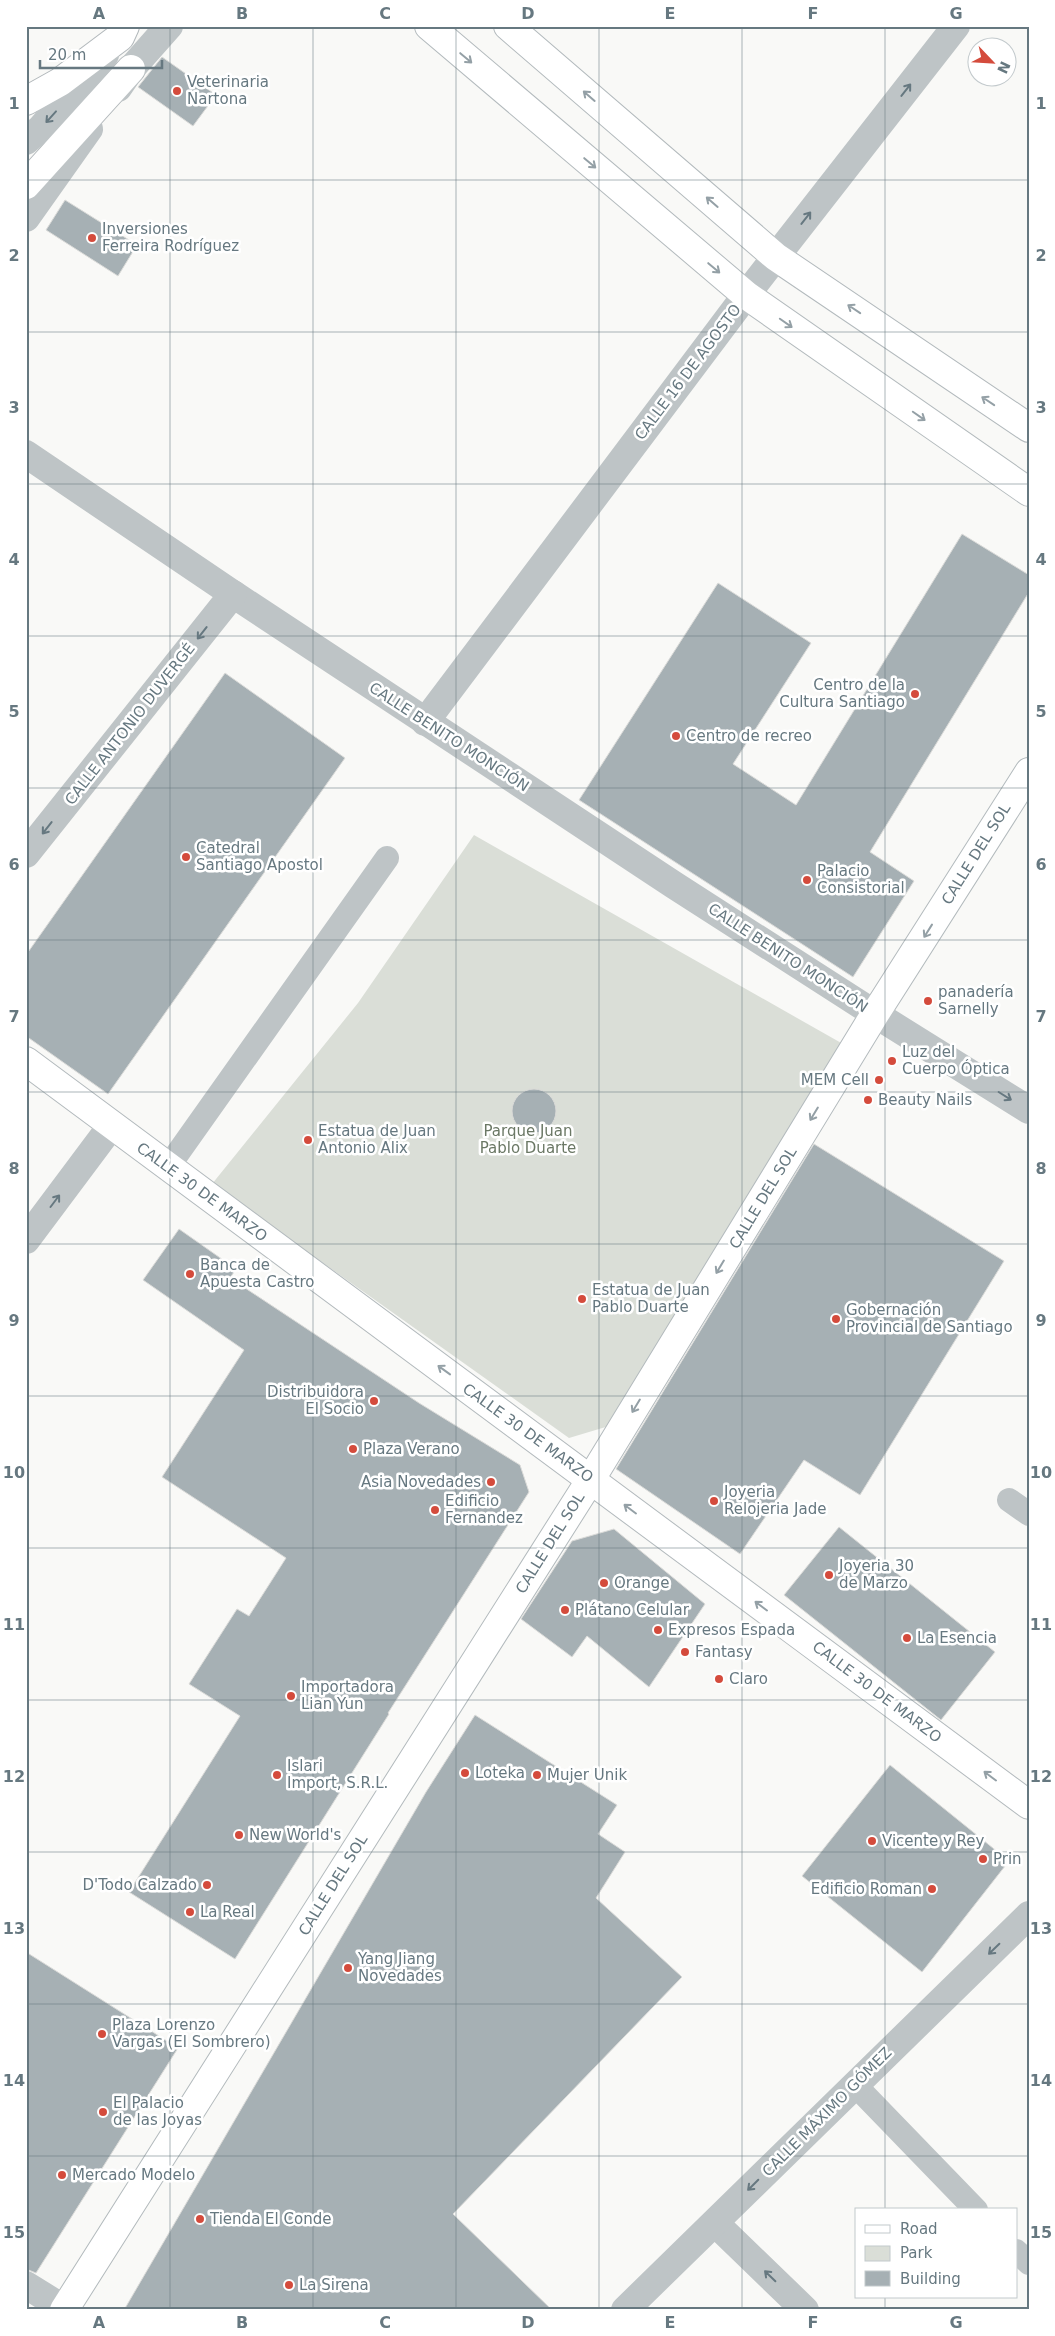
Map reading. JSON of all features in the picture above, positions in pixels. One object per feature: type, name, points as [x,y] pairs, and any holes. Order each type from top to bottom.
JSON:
[{"type":"main road","points":[[429,26],[746,295],[1029,492]]},
{"type":"main road","points":[[508,26],[776,257],[1029,428]]},
{"type":"main road","points":[[26,101],[60,82],[125,30]]},
{"type":"main road","points":[[26,185],[132,69]]},
{"type":"main road","name":"CALLE DEL SOL","points":[[65,2309],[591,1479],[875,1014],[1029,772]]},
{"type":"main road","name":"CALLE 30 DE MARZO","points":[[26,1061],[1029,1805]]},
{"type":"street","points":[[26,218],[132,69],[169,26]]},
{"type":"street","name":"CALLE 16 DE AGOSTO","points":[[424,722],[746,295],[956,26]]},
{"type":"street","points":[[26,140],[47,121],[125,30]]},
{"type":"street","name":"CALLE BENITO MONCIÓN","points":[[26,454],[424,722],[875,1014],[1029,1110]]},
{"type":"street","name":"CALLE ANTONIO DUVERGÉ","points":[[26,854],[233,594]]},
{"type":"street","points":[[26,1240],[112,1125]]},
{"type":"street","name":"CALLE MÁXIMO GÓMEZ","points":[[625,2310],[1029,1914]]},
{"type":"street","points":[[715,2223],[805,2310]]},
{"type":"street","points":[[26,2285],[65,2309]]},
{"type":"lane","points":[[168,1167],[387,858]]},
{"type":"lane","points":[[1009,1500],[1029,1514]]},
{"type":"lane","points":[[855,2085],[974,2208]]},
{"type":"lane","points":[[1018,2253],[1029,2263]]},
{"type":"green space","name":"Parque Juan Pablo Duarte","points":[[474,835],[843,1044],[609,1426],[569,1438],[212,1184],[358,1003]]},
{"type":"building","name":"Veterinaria Nartona","points":[[162,57],[216,95],[193,126],[138,87]]},
{"type":"building","name":"Inversiones Ferreira Rodríguez","points":[[65,200],[137,245],[118,276],[46,230]]},
{"type":"building","points":[[962,534],[1029,575],[1029,592],[870,852],[914,881],[853,977],[579,800],[718,583],[811,643],[733,764],[796,805]]},
{"type":"building","name":"Catedral Santiago Apostol","points":[[225,673],[345,758],[108,1094],[26,1036],[26,955]]},
{"type":"building","points":[[530,1089],[538,1089],[550,1095],[556,1111],[550,1127],[538,1133],[530,1133],[518,1127],[512,1115],[512,1107],[518,1095]]},
{"type":"building","name":"Gobernación Provincial de Santiago","points":[[814,1144],[1004,1261],[860,1495],[804,1460],[740,1554],[616,1469]]},
{"type":"building","points":[[179,1229],[236,1269],[230,1278],[419,1403],[520,1465],[529,1492],[388,1713],[235,1959],[129,1892],[240,1716],[189,1684],[237,1609],[249,1616],[286,1558],[162,1477],[244,1350],[143,1280]]},
{"type":"building","name":"La Esencia","points":[[839,1527],[995,1652],[941,1720],[784,1595]]},
{"type":"building","points":[[614,1529],[705,1604],[649,1687],[587,1636],[572,1657],[521,1619],[572,1541]]},
{"type":"building","name":"La Sirena","points":[[475,1715],[617,1805],[598,1834],[625,1852],[596,1898],[682,1977],[453,2214],[552,2310],[124,2310],[426,1792]]},
{"type":"building","points":[[890,1765],[1009,1861],[922,1972],[802,1876]]},
{"type":"building","name":"Mercado Modelo","points":[[26,1952],[178,2048],[36,2273],[26,2269]]},
{"type":"place","name":"Veterinaria Nartona","points":[[177,91]]},
{"type":"place","name":"Inversiones Ferreira Rodríguez","points":[[92,238]]},
{"type":"place","name":"Centro de la Cultura Santiago","points":[[915,694]]},
{"type":"place","name":"Centro de recreo","points":[[676,736]]},
{"type":"place","name":"Catedral Santiago Apostol","points":[[186,857]]},
{"type":"place","name":"Palacio Consistorial","points":[[807,880]]},
{"type":"place","name":"panadería Sarnelly","points":[[928,1001]]},
{"type":"place","name":"Luz del Cuerpo Óptica","points":[[892,1061]]},
{"type":"place","name":"MEM Cell","points":[[879,1080]]},
{"type":"place","name":"Beauty Nails","points":[[868,1100]]},
{"type":"place","name":"Estatua de Juan Antonio Alix","points":[[308,1140]]},
{"type":"place","name":"Banca de Apuesta Castro","points":[[190,1274]]},
{"type":"place","name":"Estatua de Juan Pablo Duarte","points":[[582,1299]]},
{"type":"place","name":"Gobernación Provincial de Santiago","points":[[836,1319]]},
{"type":"place","name":"Distribuidora El Socio","points":[[374,1401]]},
{"type":"place","name":"Plaza Verano","points":[[353,1449]]},
{"type":"place","name":"Asia Novedades","points":[[491,1482]]},
{"type":"place","name":"Joyeria Relojeria Jade","points":[[714,1501]]},
{"type":"place","name":"Edificio Fernandez","points":[[435,1510]]},
{"type":"place","name":"Joyeria 30 de Marzo","points":[[829,1575]]},
{"type":"place","name":"Orange","points":[[604,1583]]},
{"type":"place","name":"Plátano Celular","points":[[565,1610]]},
{"type":"place","name":"Expresos Espada","points":[[658,1630]]},
{"type":"place","name":"La Esencia","points":[[907,1638]]},
{"type":"place","name":"Fantasy","points":[[685,1652]]},
{"type":"place","name":"Claro","points":[[719,1679]]},
{"type":"place","name":"Importadora Lian Yun","points":[[291,1696]]},
{"type":"place","name":"Loteka","points":[[465,1773]]},
{"type":"place","name":"Islari Import, S.R.L.","points":[[277,1775]]},
{"type":"place","name":"Mujer Unik","points":[[537,1775]]},
{"type":"place","name":"New World's","points":[[239,1835]]},
{"type":"place","name":"Vicente y Rey","points":[[872,1841]]},
{"type":"place","name":"Prin","points":[[983,1859]]},
{"type":"place","name":"D'Todo Calzado","points":[[207,1885]]},
{"type":"place","name":"Edificio Roman","points":[[932,1889]]},
{"type":"place","name":"La Real","points":[[190,1912]]},
{"type":"place","name":"Yang Jiang Novedades","points":[[348,1968]]},
{"type":"place","name":"Plaza Lorenzo Vargas (El Sombrero)","points":[[102,2034]]},
{"type":"place","name":"El Palacio de las Joyas","points":[[103,2112]]},
{"type":"place","name":"Mercado Modelo","points":[[62,2175]]},
{"type":"place","name":"Tienda El Conde","points":[[200,2219]]},
{"type":"place","name":"La Sirena","points":[[289,2285]]}]
